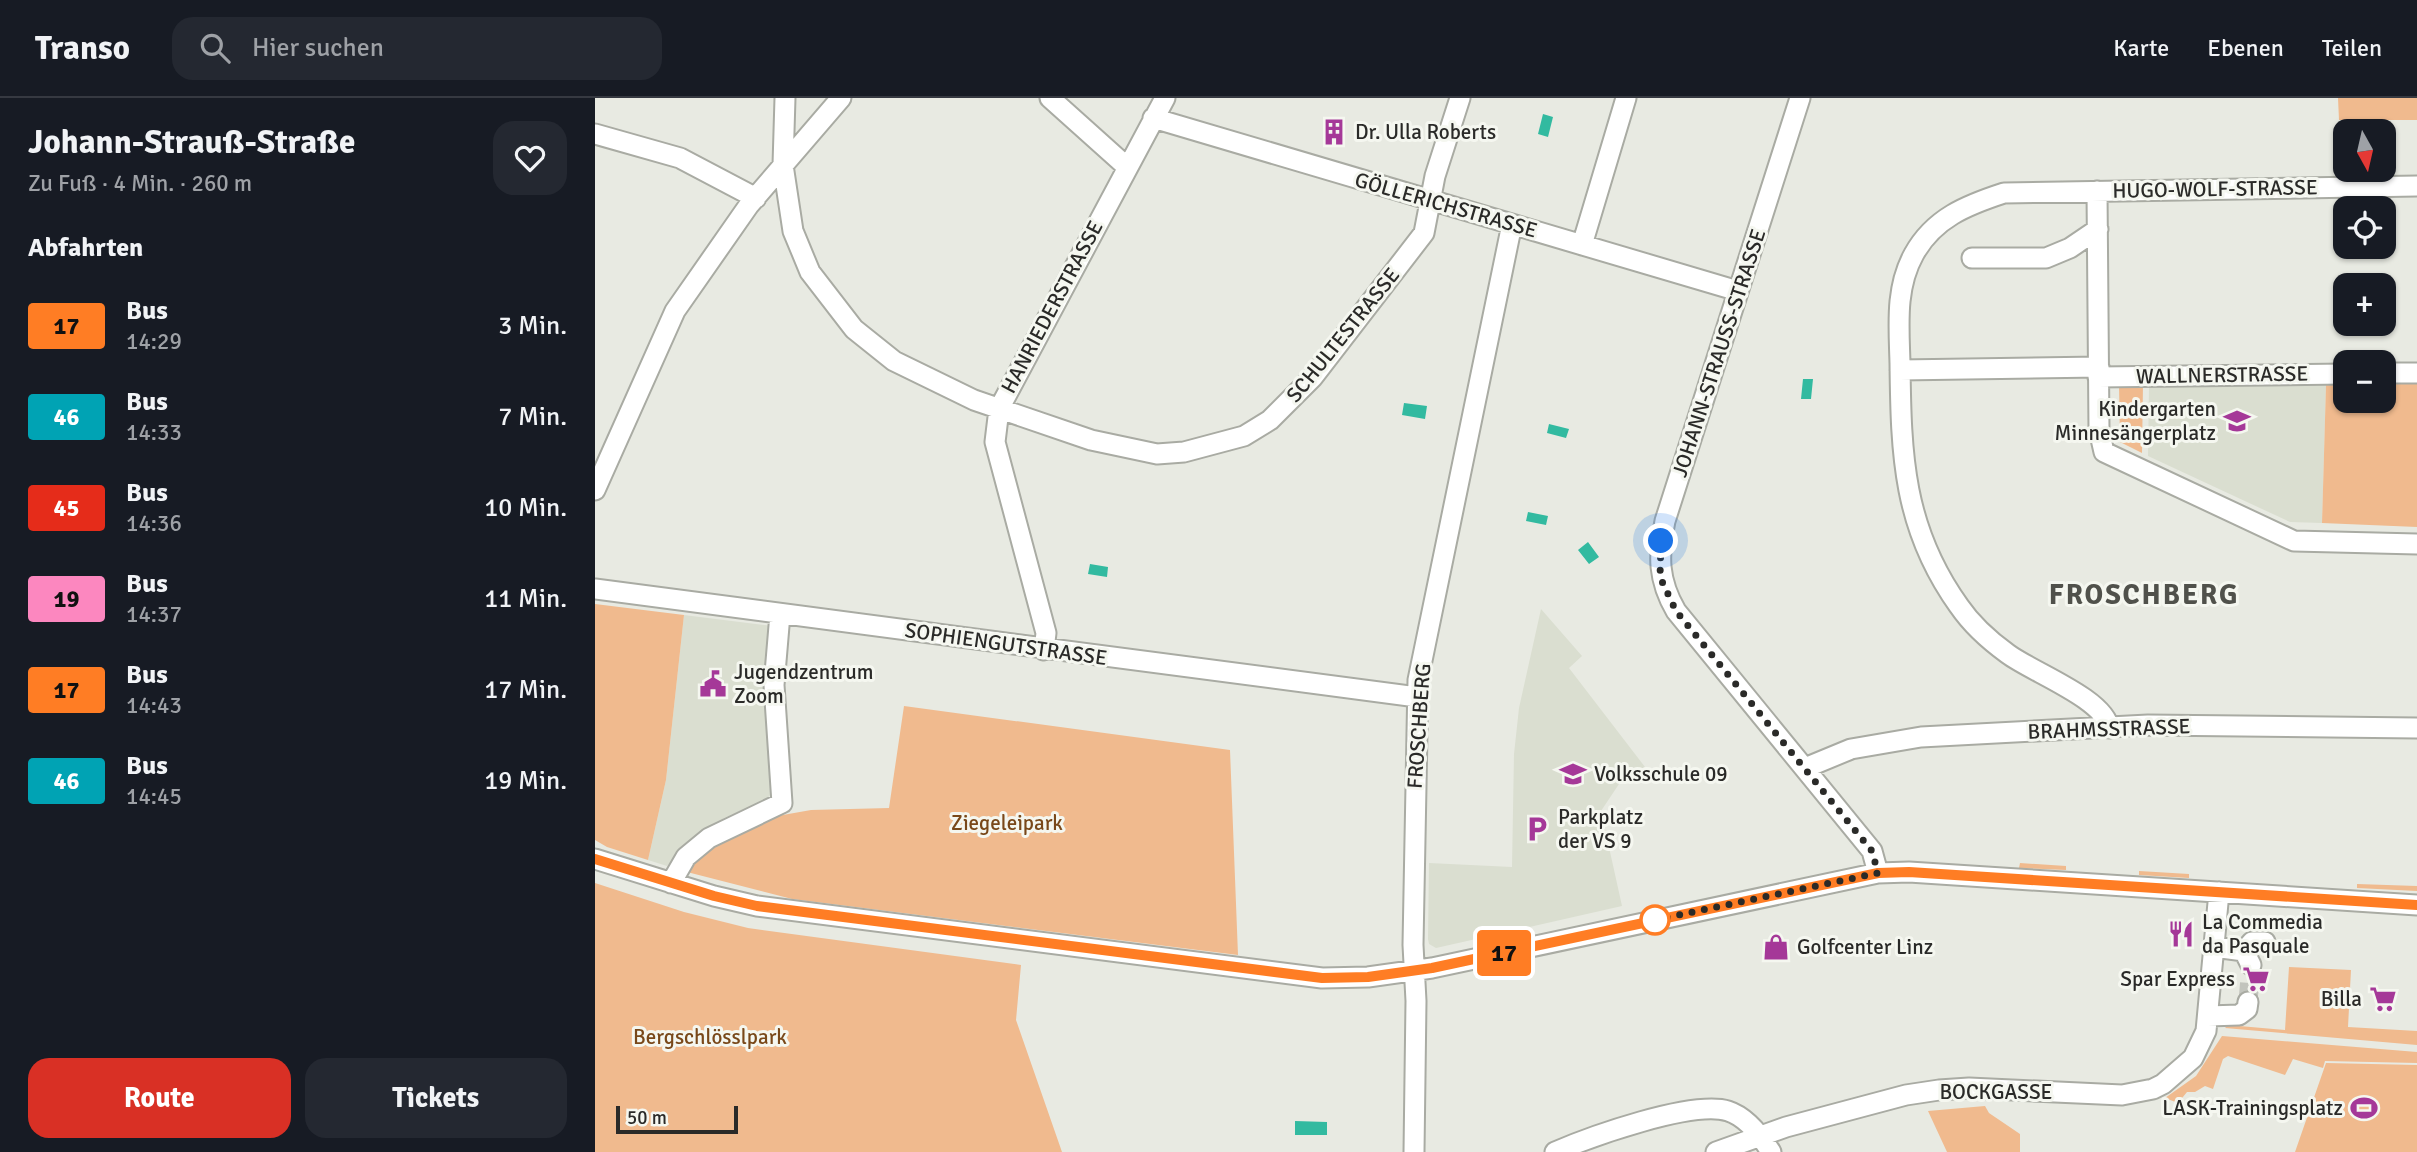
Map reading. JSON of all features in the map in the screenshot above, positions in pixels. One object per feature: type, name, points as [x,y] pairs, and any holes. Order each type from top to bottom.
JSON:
[{"type":"street","name":"SCHULTESTRASSE","points":[[785,98],[783,165],[786,202],[810,272],[841,315],[894,361],[999,409],[1091,440],[1157,454],[1184,452],[1244,436],[1270,420],[1296,396],[1424,233],[1430,200],[1460,98]]},
{"type":"street","points":[[595,490],[669,321],[756,198],[841,98]]},
{"type":"street","points":[[1050,98],[1127,167]]},
{"type":"street","name":"HANRIEDERSTRASSE","points":[[1044,650],[1046,633],[995,442],[999,409],[1165,98]]},
{"type":"street","points":[[1582,245],[1626,98]]},
{"type":"street","name":"JOHANN-STRAUSS-STRASSE","points":[[1800,98],[1665,521],[1659,561],[1660,577],[1676,611],[1872,851],[1878,873]]},
{"type":"street","name":"GÖLLERICHSTRASSE","points":[[1153,118],[1738,291]]},
{"type":"street","points":[[595,134],[680,158],[756,198]]},
{"type":"street","name":"HUGO-WOLF-STRASSE","points":[[2109,728],[2108,720],[2091,704],[2031,669],[1982,633],[1960,608],[1937,571],[1913,515],[1903,473],[1900,295],[1905,273],[1915,253],[1939,224],[1968,205],[2004,193],[2417,186]]},
{"type":"street","name":"HUGO-WOLF-STRASSE","points":[[2097,191],[2100,443],[2104,452],[2294,541],[2417,544]]},
{"type":"street","name":"FROSCHBERG","points":[[1414,1152],[1417,697],[1512,224]]},
{"type":"street","points":[[1972,258],[2046,258],[2070,248],[2098,229]]},
{"type":"street","name":"WALLNERSTRASSE","points":[[1900,370],[2333,373]]},
{"type":"street","points":[[2396,373],[2417,373]]},
{"type":"street","name":"SOPHIENGUTSTRASSE","points":[[595,589],[1417,697]]},
{"type":"street","points":[[671,883],[686,857],[709,838],[782,803],[774,685],[780,614]]},
{"type":"street","name":"BRAHMSSTRASSE","points":[[1805,768],[1851,749],[1887,741],[2148,725],[2417,728]]},
{"type":"street","points":[[595,859],[757,906],[1270,973],[1345,978],[1415,971],[1878,873],[1909,872],[2417,905]]},
{"type":"street","name":"BOCKGASSE","points":[[1716,1152],[1766,1144],[1906,1096],[1939,1090],[1969,1088],[2122,1095],[2153,1089],[2173,1078],[2193,1058],[2206,1031],[2219,892]]},
{"type":"street","points":[[2214,947],[2247,958],[2252,942],[2265,942]]},
{"type":"street","points":[[2208,1016],[2239,1015],[2247,1010],[2248,1002]]},
{"type":"street","points":[[1555,1152],[1644,1121],[1714,1110],[1728,1111],[1740,1118],[1766,1144]]},
{"type":"shaded area","points":[[1543,114],[1553,117],[1548,137],[1538,134]]},
{"type":"shaded area","points":[[1803,379],[1813,379],[1811,399],[1801,399]]},
{"type":"shaded area","name":"Kindergarten Minnesängerplatz","points":[[2326,385],[2322,523],[2290,522],[2148,456],[2149,387]]},
{"type":"shaded area","points":[[1404,403],[1427,406],[1425,419],[1402,415]]},
{"type":"shaded area","points":[[1549,424],[1569,429],[1566,438],[1547,433]]},
{"type":"shaded area","points":[[1528,512],[1548,516],[1546,525],[1526,521]]},
{"type":"shaded area","points":[[1588,542],[1599,557],[1589,564],[1578,550]]},
{"type":"shaded area","points":[[1090,564],[1108,567],[1107,577],[1088,574]]},
{"type":"shaded area","name":"Volksschule 09","points":[[1541,609],[1582,656],[1569,668],[1645,767],[1621,781],[1601,811],[1622,906],[1436,948],[1429,944],[1428,939],[1429,863],[1512,867],[1514,754],[1519,708]]},
{"type":"shaded area","points":[[684,615],[773,626],[774,792],[765,800],[724,818],[667,866],[648,860],[666,780]]},
{"type":"shaded area","points":[[1295,1121],[1327,1122],[1327,1135],[1295,1135]]},
{"type":"green space","points":[[2338,98],[2417,98],[2417,120],[2339,119]]},
{"type":"green space","points":[[2119,384],[2143,384],[2142,453],[2120,442]]},
{"type":"green space","points":[[2396,384],[2417,384],[2417,527],[2322,523],[2326,385],[2333,385],[2333,413],[2396,413]]},
{"type":"green space","points":[[595,604],[684,615],[666,780],[648,860],[607,847],[595,840]]},
{"type":"green space","name":"Ziegeleipark","points":[[904,706],[1230,750],[1238,955],[792,899],[687,872],[689,865],[705,849],[766,818],[811,810],[889,808]]},
{"type":"green space","points":[[2020,863],[2066,866],[2066,870],[2019,868]]},
{"type":"green space","points":[[2139,871],[2189,874],[2189,878],[2139,875]]},
{"type":"green space","name":"Bergschlösslpark","points":[[595,883],[684,912],[748,928],[1021,965],[1016,1020],[1062,1152],[595,1152]]},
{"type":"green space","points":[[2357,884],[2417,886],[2417,891],[2357,888]]},
{"type":"green space","points":[[2289,967],[2351,970],[2348,1027],[2417,1031],[2417,1045],[2225,1028],[2228,1025],[2285,1030]]},
{"type":"green space","points":[[2222,1036],[2417,1052],[2417,1063],[2325,1061],[2323,1068],[2293,1059],[2285,1075],[2228,1056],[2223,1059],[2213,1089],[2205,1086],[2195,1092],[2187,1092],[2178,1103],[2165,1098],[2196,1076]]},
{"type":"green space","name":"LASK-Trainingsplatz","points":[[2326,1063],[2417,1065],[2417,1152],[2295,1152]]},
{"type":"green space","points":[[1985,1106],[1989,1113],[2020,1134],[2020,1152],[1947,1152],[1928,1111]]},
{"type":"tunnel","points":[[2248,1002],[2251,965]]},
{"type":"bus line","name":"17","points":[[595,859],[714,896],[757,906],[1322,978],[1368,977],[1432,968],[1878,873],[1909,872],[2417,905]]},
{"type":"place","name":"Dr. Ulla Roberts","points":[[1334,132]]},
{"type":"place","name":"Kindergarten Minnesängerplatz","points":[[2237,421]]},
{"type":"place","name":"Jugendzentrum Zoom","points":[[713,684]]},
{"type":"place","name":"Volksschule 09","points":[[1573,774]]},
{"type":"place","name":"Parkplatz der VS 9","points":[[1537,829]]},
{"type":"place","name":"La Commedia da Pasquale","points":[[2181,934]]},
{"type":"place","name":"Golfcenter Linz","points":[[1776,947]]},
{"type":"place","name":"Spar Express","points":[[2256,979]]},
{"type":"place","name":"Billa","points":[[2383,999]]},
{"type":"place","name":"LASK-Trainingsplatz","points":[[2364,1108]]},
{"type":"district","name":"FROSCHBERG","points":[[2144,595]]},
{"type":"route","points":[[1655,920],[1878,873],[1872,851],[1676,611],[1660,577],[1661,541]]}]
